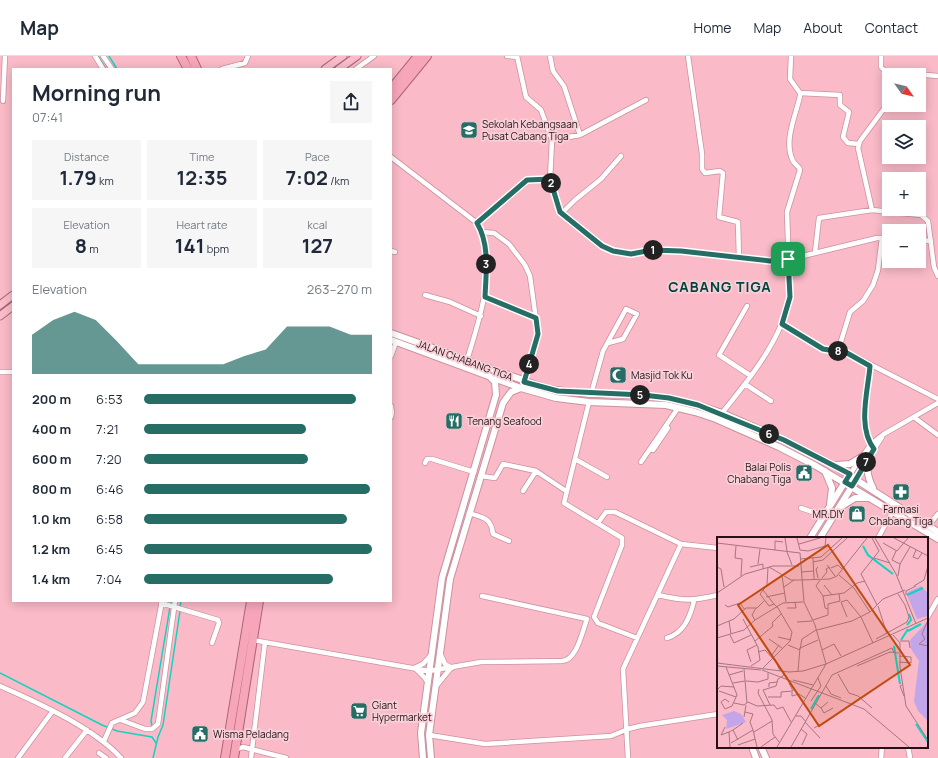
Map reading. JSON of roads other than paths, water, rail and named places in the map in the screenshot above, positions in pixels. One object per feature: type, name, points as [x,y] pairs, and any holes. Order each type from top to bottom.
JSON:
[{"type":"highway","points":[[181,56],[187,68]]},
{"type":"highway","points":[[191,56],[197,68]]},
{"type":"highway","points":[[392,99],[427,56]]},
{"type":"highway","points":[[392,88],[415,57]]},
{"type":"highway","points":[[225,758],[251,602]]},
{"type":"highway","points":[[234,754],[260,602]]},
{"type":"main road","points":[[326,68],[343,56]]},
{"type":"main road","points":[[340,68],[357,56]]},
{"type":"main road","points":[[0,304],[12,296]]},
{"type":"main road","points":[[0,316],[12,307]]},
{"type":"main road","name":"JALAN CHABANG TIGA","points":[[392,333],[524,382],[558,391],[591,394],[643,395],[669,398],[722,413],[784,440],[857,478],[929,528],[938,539]]},
{"type":"main road","name":"JALAN CHABANG TIGA","points":[[393,341],[521,388],[556,398],[589,402],[643,403],[680,408],[716,419],[772,443],[824,470],[893,511],[938,532]]},
{"type":"main road","points":[[423,758],[421,733],[442,578],[496,395],[495,382],[490,377]]},
{"type":"main road","points":[[431,758],[429,735],[439,650],[450,579],[492,438],[506,398],[511,392],[521,388]]},
{"type":"main road","points":[[485,436],[492,438]]},
{"type":"main road","points":[[873,450],[866,474],[874,490]]},
{"type":"main road","points":[[833,465],[850,464],[863,456]]},
{"type":"main road","points":[[824,470],[832,488],[828,510]]},
{"type":"main road","points":[[811,537],[850,474]]},
{"type":"main road","points":[[821,537],[857,478]]},
{"type":"main road","points":[[839,508],[855,498],[861,497],[875,500]]},
{"type":"main road","points":[[752,748],[756,758]]},
{"type":"main road","points":[[761,748],[766,758]]},
{"type":"street","points":[[3,101],[2,66],[6,56]]},
{"type":"street","points":[[94,56],[102,68]]},
{"type":"street","points":[[103,56],[111,68]]},
{"type":"street","points":[[227,68],[245,64],[248,56]]},
{"type":"street","points":[[357,68],[374,56]]},
{"type":"street","points":[[507,56],[517,57],[526,97],[541,110],[552,140],[550,179],[558,206],[562,213],[602,246],[613,251],[631,254],[652,250],[681,251],[770,261],[788,259],[882,238],[878,270],[873,285],[863,301],[850,312],[838,351]]},
{"type":"street","points":[[550,56],[553,71],[564,86],[580,135]]},
{"type":"street","points":[[688,56],[702,154],[702,169],[705,173],[720,171],[723,173],[720,217],[738,222],[739,258]]},
{"type":"street","points":[[722,413],[751,376],[782,324],[790,297],[788,206],[800,170],[793,161],[790,139],[792,119],[800,99],[800,93],[790,79],[790,56]]},
{"type":"street","points":[[881,56],[882,68]]},
{"type":"street","points":[[926,75],[938,76]]},
{"type":"street","points":[[800,93],[840,95],[840,105],[849,112],[843,137],[848,143],[859,144]]},
{"type":"street","points":[[552,140],[580,135],[646,100]]},
{"type":"street","points":[[872,210],[858,148],[859,144],[882,112]]},
{"type":"street","points":[[562,213],[575,200],[601,179],[621,156]]},
{"type":"street","points":[[392,158],[477,223],[482,232],[485,245],[485,297],[481,316],[466,360]]},
{"type":"street","points":[[477,223],[527,180],[550,179]]},
{"type":"street","points":[[815,253],[819,218],[872,210],[921,215],[928,221],[934,267],[938,276]]},
{"type":"street","points":[[482,232],[491,232],[501,237],[518,254],[530,276],[538,334],[524,382]]},
{"type":"street","points":[[926,241],[931,241]]},
{"type":"street","points":[[425,295],[450,302],[481,316]]},
{"type":"street","points":[[485,297],[536,318]]},
{"type":"street","points":[[747,306],[719,354],[751,376]]},
{"type":"street","points":[[591,394],[603,351],[626,309],[637,314],[623,339],[608,342]]},
{"type":"street","points":[[782,324],[823,349],[852,355],[870,366],[938,399]]},
{"type":"street","points":[[870,366],[866,421],[873,450]]},
{"type":"street","points":[[0,372],[12,372]]},
{"type":"street","points":[[745,384],[771,401]]},
{"type":"street","points":[[589,402],[564,503],[619,536],[623,541],[594,620],[598,623],[637,638]]},
{"type":"street","points":[[850,474],[871,444],[884,434],[915,418],[938,403]]},
{"type":"street","points":[[653,450],[680,408]]},
{"type":"street","points":[[641,462],[680,408]]},
{"type":"street","points":[[915,418],[938,435]]},
{"type":"street","points":[[857,478],[884,434]]},
{"type":"street","points":[[425,462],[427,459],[432,459],[474,472]]},
{"type":"street","points":[[575,459],[607,477]]},
{"type":"street","points":[[481,476],[495,478],[503,464],[536,472],[566,492]]},
{"type":"street","points":[[523,491],[536,472]]},
{"type":"street","points":[[800,508],[824,516]]},
{"type":"street","points":[[879,537],[893,511]]},
{"type":"street","points":[[598,523],[606,512],[616,512],[681,544],[717,548]]},
{"type":"street","points":[[469,513],[488,519],[492,526],[493,534],[508,541]]},
{"type":"street","points":[[929,528],[938,514]]},
{"type":"street","points":[[628,758],[628,729],[624,668],[681,544]]},
{"type":"street","points":[[658,595],[683,601],[694,601],[717,595]]},
{"type":"street","points":[[253,640],[429,671],[437,671],[481,662],[566,661],[572,656],[587,619],[482,596]]},
{"type":"street","points":[[928,616],[938,599]]},
{"type":"street","points":[[666,638],[674,636],[681,629],[691,612],[694,601]]},
{"type":"street","points":[[104,741],[111,725],[116,721],[134,713],[143,702],[162,602],[218,620],[219,623],[212,643]]},
{"type":"street","points":[[121,720],[152,730],[158,724],[176,602]]},
{"type":"street","points":[[250,758],[265,642]]},
{"type":"street","points":[[439,650],[445,664],[452,668]]},
{"type":"street","points":[[414,668],[423,664],[431,654]]},
{"type":"street","points":[[414,668],[424,676],[428,683]]},
{"type":"street","points":[[434,691],[442,676],[452,668]]},
{"type":"street","points":[[0,686],[87,730],[104,741],[121,758]]},
{"type":"street","points":[[18,758],[52,712]]},
{"type":"street","points":[[429,735],[476,743],[611,736],[628,729],[717,714]]},
{"type":"street","points":[[65,758],[87,730]]},
{"type":"street","points":[[234,754],[243,747],[286,758]]},
{"type":"street","points":[[881,758],[882,748]]},
{"type":"street","points":[[908,748],[910,758]]},
{"type":"street","points":[[99,753],[106,758]]},
{"type":"waterway","points":[[98,56],[105,68]]},
{"type":"waterway","points":[[109,56],[116,68]]},
{"type":"waterway","points":[[152,726],[151,721],[171,602]]},
{"type":"waterway","points":[[180,607],[181,602]]},
{"type":"waterway","points":[[153,758],[158,737],[163,725],[180,611]]},
{"type":"waterway","points":[[0,673],[102,725],[117,731],[152,737],[156,743]]},
{"type":"place","name":"Sekolah Kebangsaan Pusat Cabang Tiga","points":[[469,130]]},
{"type":"place","name":"Masjid Tok Ku","points":[[618,375]]},
{"type":"place","name":"Tenang Seafood","points":[[454,421]]},
{"type":"place","name":"Balai Polis Chabang Tiga","points":[[804,473]]},
{"type":"place","name":"Farmasi Chabang Tiga","points":[[901,492]]},
{"type":"place","name":"MR.DIY","points":[[857,514]]},
{"type":"place","name":"Giant Hypermarket","points":[[359,711]]},
{"type":"place","name":"Wisma Peladang","points":[[200,734]]},
{"type":"district","name":"CABANG TIGA","points":[[720,287]]}]
